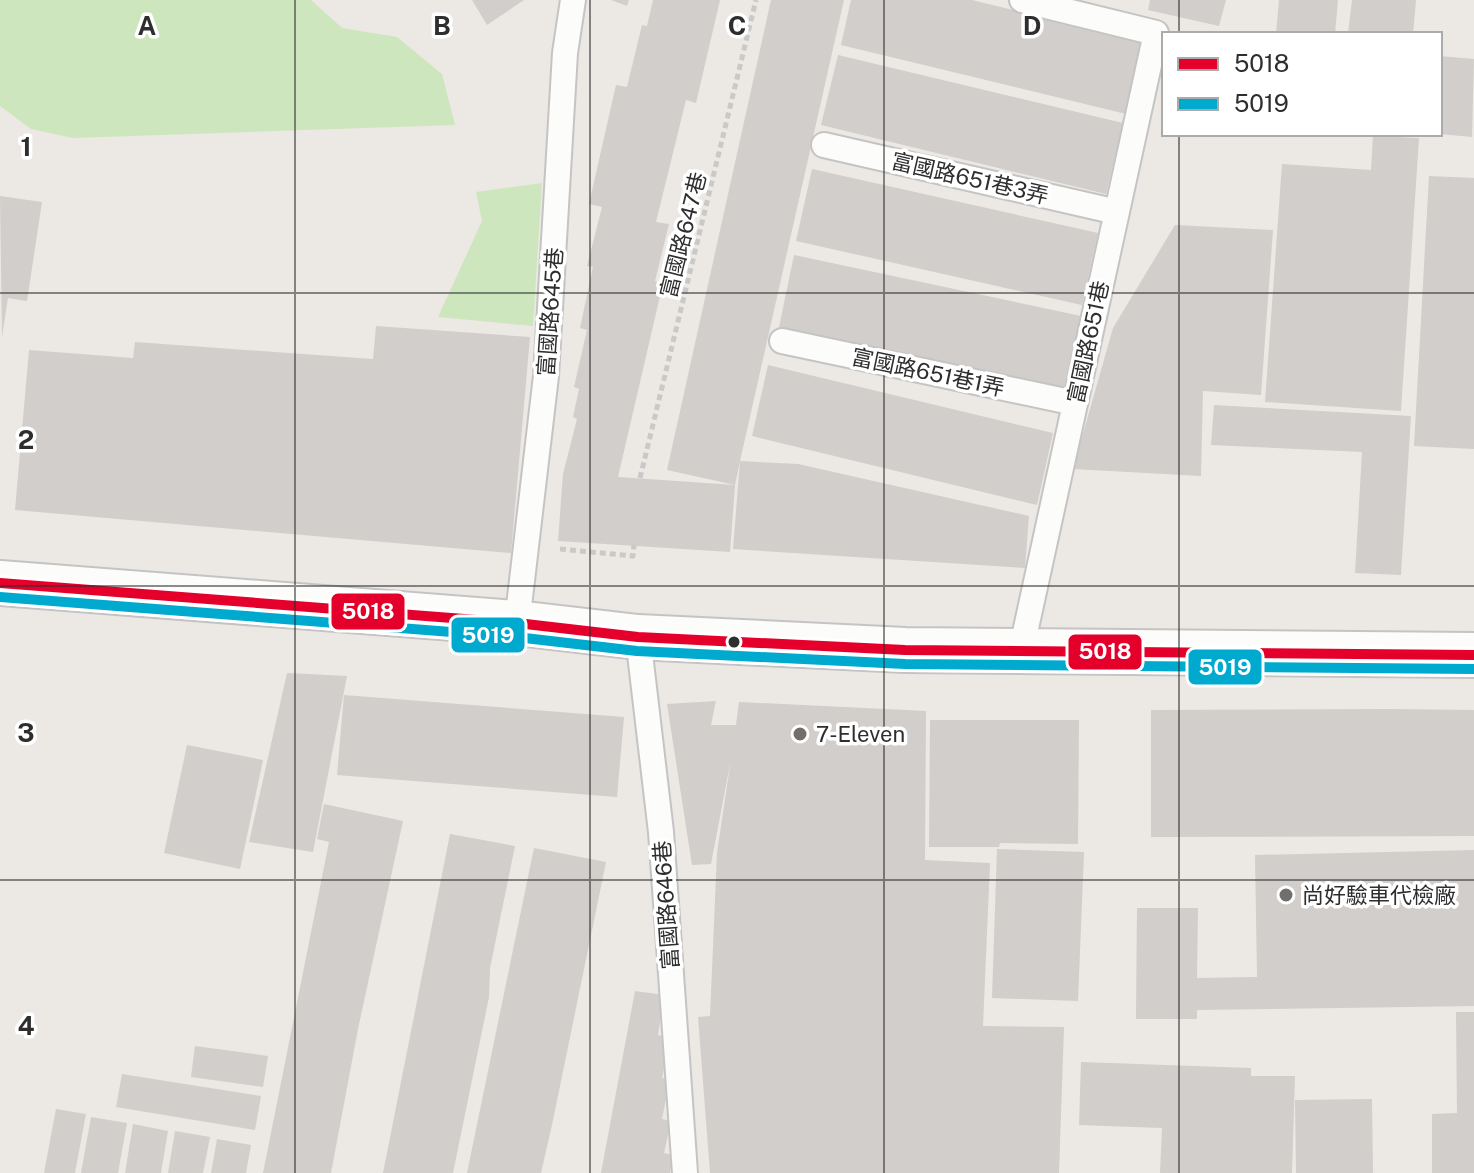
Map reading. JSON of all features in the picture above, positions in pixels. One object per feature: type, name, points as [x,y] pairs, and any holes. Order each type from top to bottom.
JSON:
[{"type":"street","points":[[0,583],[517,623],[638,637],[905,650],[1474,655]]},
{"type":"lane","name":"富國路645巷","points":[[517,623],[546,376],[565,53],[573,0]]},
{"type":"lane","name":"富國路651巷","points":[[1021,651],[1156,33],[1022,0]]},
{"type":"lane","name":"富國路651巷3弄","points":[[824,145],[1117,212]]},
{"type":"lane","name":"富國路651巷1弄","points":[[782,341],[1075,403]]},
{"type":"lane","name":"富國路646巷","points":[[638,637],[661,832],[685,1173]]},
{"type":"path","name":"富國路647巷","points":[[640,478],[756,0]]},
{"type":"path","points":[[527,546],[633,556],[634,545]]},
{"type":"green space","points":[[0,0],[311,0],[342,28],[397,37],[442,74],[455,125],[73,138],[31,129],[0,106]]},
{"type":"green space","points":[[542,183],[533,326],[438,317],[482,221],[476,192]]},
{"type":"building","points":[[472,0],[524,0],[487,25]]},
{"type":"building","points":[[611,0],[629,0],[627,6]]},
{"type":"building","points":[[653,0],[720,0],[696,103],[686,100],[656,222],[669,224],[655,281],[663,283],[618,477],[735,485],[730,552],[558,541],[563,474],[577,419],[573,417],[579,389],[574,387],[587,330],[580,328],[593,267],[587,266],[602,207],[589,204],[616,85],[627,87],[642,25],[647,26]]},
{"type":"building","points":[[771,0],[844,0],[735,485],[667,470]]},
{"type":"building","points":[[851,0],[972,0],[1143,42],[1126,114],[841,45]]},
{"type":"building","points":[[1150,0],[1226,0],[1219,26],[1148,10]]},
{"type":"building","points":[[1279,0],[1338,0],[1335,32],[1276,32]]},
{"type":"building","points":[[1352,0],[1416,0],[1413,32],[1348,32]]},
{"type":"building","points":[[838,55],[1123,123],[1106,194],[821,125]]},
{"type":"building","points":[[1442,56],[1474,59],[1472,137],[1442,134]]},
{"type":"building","points":[[1373,136],[1419,138],[1401,411],[1265,402],[1282,164],[1371,170]]},
{"type":"building","points":[[812,169],[1098,233],[1082,305],[796,241]]},
{"type":"building","points":[[1429,176],[1474,178],[1474,449],[1414,446]]},
{"type":"building","points":[[0,196],[42,202],[27,301],[8,298],[2,337]]},
{"type":"building","points":[[1175,225],[1273,230],[1261,395],[1203,391],[1201,476],[1073,469],[1113,328]]},
{"type":"building","points":[[794,255],[1081,316],[1066,388],[779,327]]},
{"type":"building","points":[[376,326],[530,337],[511,553],[15,510],[29,350],[133,358],[135,342],[373,359]]},
{"type":"building","points":[[768,365],[1053,433],[1037,505],[752,436]]},
{"type":"building","points":[[1214,405],[1411,416],[1401,575],[1355,573],[1362,452],[1211,445]]},
{"type":"building","points":[[740,461],[798,464],[1029,516],[1025,568],[733,549]]},
{"type":"building","points":[[287,673],[347,676],[313,852],[249,842]]},
{"type":"building","points":[[344,695],[624,717],[617,797],[337,775]]},
{"type":"building","points":[[716,701],[711,725],[736,725],[739,702],[926,711],[925,860],[990,863],[983,1026],[1064,1027],[1059,1173],[710,1173],[698,1017],[710,1016],[717,853],[731,759],[711,864],[692,865],[667,704]]},
{"type":"building","points":[[1151,710],[1474,710],[1474,836],[1151,837]]},
{"type":"building","points":[[930,720],[1079,720],[1078,844],[1000,843],[999,847],[929,847]]},
{"type":"building","points":[[187,745],[263,760],[240,869],[164,853]]},
{"type":"building","points":[[324,804],[403,821],[358,1029],[331,1173],[263,1173],[329,842],[317,839]]},
{"type":"building","points":[[450,834],[515,846],[490,968],[489,997],[453,1173],[383,1173]]},
{"type":"building","points":[[534,848],[606,862],[552,1125],[541,1173],[467,1173]]},
{"type":"building","points":[[997,849],[1084,852],[1078,1001],[992,998]]},
{"type":"building","points":[[1474,850],[1474,1006],[1197,1010],[1197,1019],[1136,1019],[1137,908],[1198,908],[1197,978],[1257,977],[1255,855]]},
{"type":"building","points":[[635,991],[664,995],[658,1035],[670,1038],[662,1078],[670,1079],[662,1119],[671,1121],[664,1153],[673,1155],[670,1173],[601,1173]]},
{"type":"building","points":[[1456,1012],[1474,1012],[1474,1173],[1432,1173],[1432,1114],[1457,1113]]},
{"type":"building","points":[[195,1046],[268,1056],[263,1087],[191,1077]]},
{"type":"building","points":[[1081,1062],[1251,1068],[1251,1076],[1295,1076],[1292,1173],[1160,1173],[1162,1128],[1079,1125]]},
{"type":"building","points":[[122,1074],[261,1096],[255,1130],[116,1107]]},
{"type":"building","points":[[1372,1099],[1373,1173],[1296,1173],[1295,1100]]},
{"type":"building","points":[[56,1109],[86,1114],[75,1173],[44,1173]]},
{"type":"building","points":[[91,1117],[127,1123],[118,1173],[81,1173]]},
{"type":"building","points":[[133,1124],[168,1131],[161,1173],[125,1173]]},
{"type":"building","points":[[175,1131],[210,1137],[203,1173],[168,1173]]},
{"type":"building","points":[[217,1139],[251,1145],[246,1173],[211,1173]]},
{"type":"transit line","name":"5018","points":[[0,583],[517,623],[638,637],[905,650],[1474,655]]},
{"type":"transit line","name":"5019","points":[[0,597],[516,637],[637,651],[905,664],[1474,669]]},
{"type":"place","name":"7-Eleven","points":[[800,734]]},
{"type":"place","name":"尚好驗車代檢廠","points":[[1286,895]]}]
